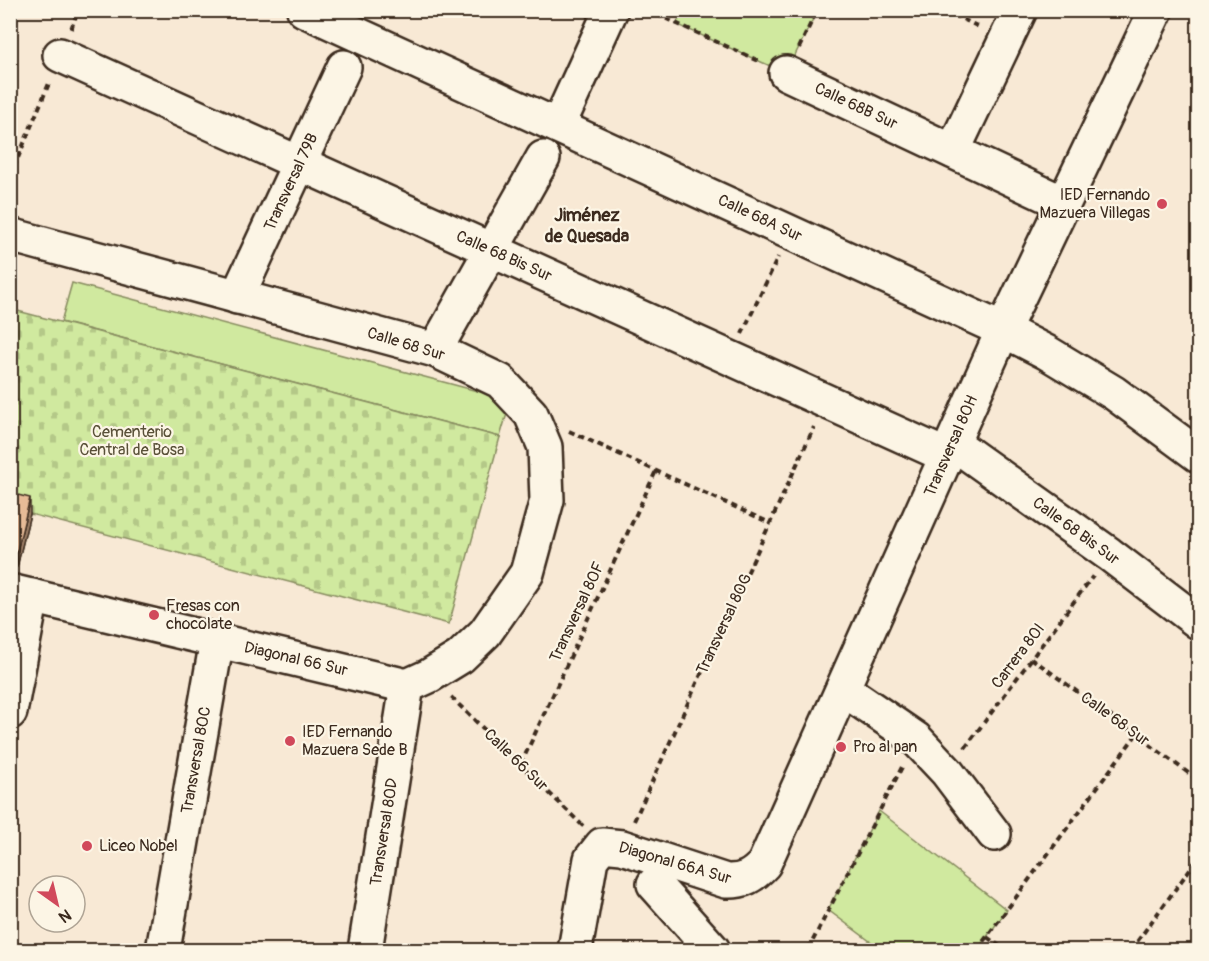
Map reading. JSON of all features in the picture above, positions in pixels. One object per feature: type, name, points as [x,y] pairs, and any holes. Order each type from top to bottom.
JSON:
[{"type":"street","name":"Calle 68A Sur","points":[[304,10],[1003,330],[1046,352],[1114,393],[1198,455]]},
{"type":"street","points":[[558,126],[611,10]]},
{"type":"street","points":[[953,151],[1020,10]]},
{"type":"street","name":"Transversal 80H","points":[[747,879],[764,864],[1003,330],[1156,10]]},
{"type":"street","name":"Calle 68 Bis Sur","points":[[60,55],[730,359],[826,401],[950,449],[1109,554],[1198,622]]},
{"type":"street","name":"Transversal 79B","points":[[237,297],[344,67]]},
{"type":"street","name":"Calle 68B Sur","points":[[786,73],[1064,203]]},
{"type":"street","points":[[435,350],[543,158]]},
{"type":"street","name":"Calle 68 Sur","points":[[10,235],[435,350],[500,381],[531,414]]},
{"type":"street","points":[[418,681],[460,657],[485,633],[527,573],[547,500],[545,447],[531,414]]},
{"type":"street","points":[[10,712],[21,593]]},
{"type":"street","name":"Diagonal 66 Sur","points":[[21,593],[217,640],[418,681]]},
{"type":"street","name":"Transversal 80C","points":[[163,951],[217,640]]},
{"type":"street","name":"Transversal 80D","points":[[365,951],[418,681]]},
{"type":"street","points":[[843,689],[916,739],[947,772],[994,834]]},
{"type":"street","points":[[575,951],[591,859],[612,846]]},
{"type":"street","name":"Diagonal 66A Sur","points":[[612,846],[716,879],[736,882],[747,879]]},
{"type":"street","points":[[654,884],[713,951]]},
{"type":"path","points":[[10,177],[78,10]]},
{"type":"path","points":[[647,10],[786,73],[817,10]]},
{"type":"path","points":[[944,10],[1006,40]]},
{"type":"path","points":[[730,359],[790,232]]},
{"type":"path","name":"Transversal 80G","points":[[612,846],[770,524],[826,401]]},
{"type":"path","points":[[531,414],[770,524]]},
{"type":"path","name":"Transversal 80F","points":[[520,764],[656,471]]},
{"type":"path","name":"Carrera 80I","points":[[947,772],[1109,554]]},
{"type":"path","name":"Calle 68 Sur","points":[[1031,658],[1198,780]]},
{"type":"path","name":"Calle 66 Sur","points":[[418,681],[520,764],[612,846]]},
{"type":"path","points":[[977,951],[1136,735]]},
{"type":"path","points":[[808,951],[916,739]]},
{"type":"path","points":[[1131,951],[1198,858]]},
{"type":"path","points":[[987,937],[1005,951]]},
{"type":"green space","points":[[683,11],[817,11],[786,73],[676,24]]},
{"type":"green space","points":[[72,283],[511,400],[500,437],[61,322]]},
{"type":"green space","name":"Cementerio Central de Bosa","points":[[10,309],[500,437],[449,624],[11,509]]},
{"type":"green space","points":[[879,811],[1007,910],[977,950],[882,950],[828,910]]},
{"type":"building","points":[[10,493],[30,498],[17,551],[10,549]]},
{"type":"place","name":"IED Fernando Mazuera Villegas","points":[[1162,204]]},
{"type":"place","name":"Fresas con chocolate","points":[[154,615]]},
{"type":"place","name":"IED Fernando Mazuera Sede B","points":[[290,741]]},
{"type":"place","name":"Pro al pan","points":[[841,747]]},
{"type":"place","name":"Liceo Nobel","points":[[87,846]]},
{"type":"district","name":"Jiménez de Quesada","points":[[587,225]]}]
